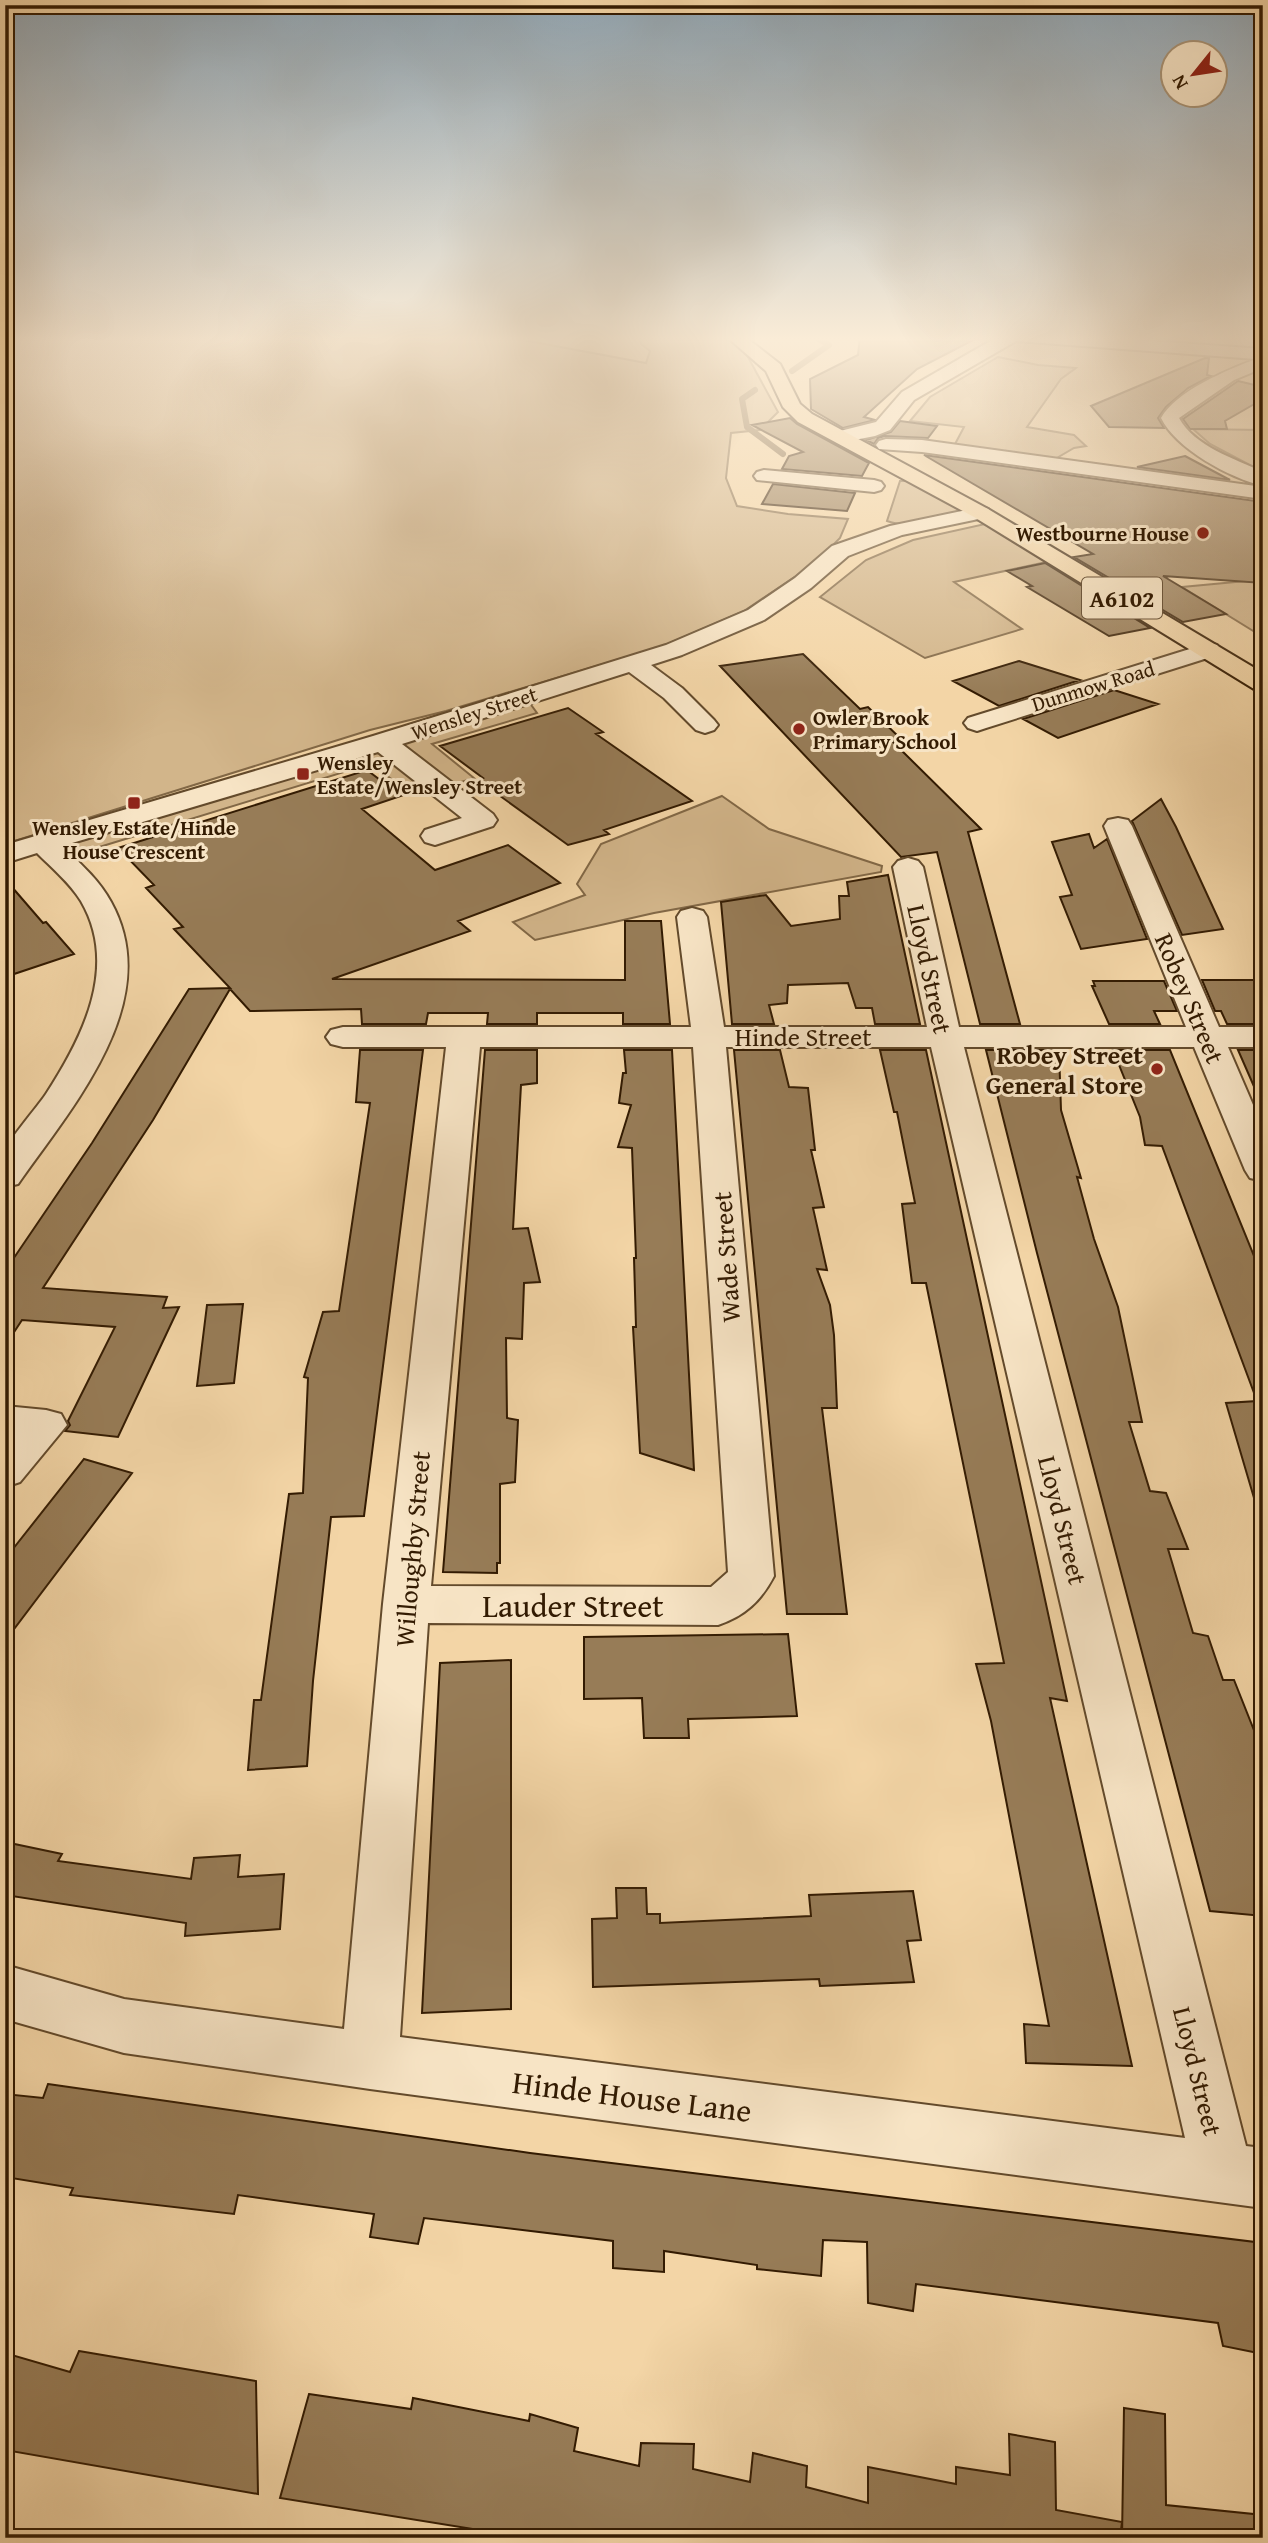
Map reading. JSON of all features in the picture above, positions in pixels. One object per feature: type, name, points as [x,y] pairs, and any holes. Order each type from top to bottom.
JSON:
[{"type":"main road","name":"A6102","points":[[889,455],[898,468],[981,513],[1263,684]]},
{"type":"street","points":[[985,455],[1263,493]]},
{"type":"street","points":[[1214,455],[1263,480]]},
{"type":"street","points":[[764,476],[870,493],[885,472],[898,468]]},
{"type":"street","name":"Wensley Street","points":[[840,551],[897,530],[981,513]]},
{"type":"street","name":"Wensley Street","points":[[5,854],[633,664],[715,634],[756,615],[803,583],[840,551],[855,524],[872,529],[897,530]]},
{"type":"street","name":"Dunmow Road","points":[[977,723],[1209,650]]},
{"type":"street","points":[[633,664],[673,693],[705,725]]},
{"type":"street","points":[[382,741],[483,820],[435,836]]},
{"type":"street","name":"Robey Street","points":[[1118,826],[1263,1170]]},
{"type":"street","points":[[5,1176],[63,1093],[95,1035],[113,984],[112,941],[96,900],[44,843]]},
{"type":"street","name":"Lloyd Street","points":[[908,867],[945,1036],[1243,2175]]},
{"type":"street","name":"Wade Street","points":[[692,917],[709,1036],[751,1576],[737,1594]]},
{"type":"street","name":"Hinde Street","points":[[343,1037],[1263,1037]]},
{"type":"street","name":"Willoughby Street","points":[[370,2062],[406,1604],[464,1038]]},
{"type":"street","points":[[5,1420],[46,1425],[5,1471]]},
{"type":"street","name":"Lauder Street","points":[[406,1604],[718,1606],[737,1594]]},
{"type":"street","name":"Hinde House Lane","points":[[5,1992],[124,2026],[370,2062],[1243,2175]]},
{"type":"shaded area","points":[[5,455],[729,455],[726,478],[737,506],[848,519],[840,538],[814,564],[744,611],[663,646],[446,711],[370,730],[5,844]]},
{"type":"shaded area","points":[[1021,455],[1062,455],[1055,459]]},
{"type":"shaded area","points":[[1230,455],[1263,455],[1263,472]]},
{"type":"shaded area","points":[[900,481],[909,481],[962,510],[935,520],[915,523],[887,521]]},
{"type":"shaded area","points":[[985,524],[1051,561],[954,582],[1022,629],[925,658],[820,597],[866,560],[913,540]]},
{"type":"shaded area","points":[[1246,581],[1263,583],[1263,591],[1259,591],[1263,594],[1263,637],[1182,587]]},
{"type":"shaded area","points":[[529,702],[537,713],[432,744],[474,778],[416,796],[370,764],[83,852],[76,842],[88,835]]},
{"type":"shaded area","points":[[722,796],[769,829],[882,866],[881,872],[654,913],[535,940],[513,922],[585,895],[577,884],[601,844]]},
{"type":"building","points":[[854,455],[869,463],[862,476],[782,469],[789,456]]},
{"type":"building","points":[[924,455],[1263,502],[1263,583],[1163,576],[1226,614],[1183,622],[1074,557],[1093,554]]},
{"type":"building","points":[[1185,456],[1230,480],[1137,467]]},
{"type":"building","points":[[773,484],[855,493],[847,511],[762,504]]},
{"type":"building","points":[[1045,563],[1150,628],[1109,636],[1027,587],[1032,586],[1007,571]]},
{"type":"building","points":[[803,654],[860,709],[868,707],[902,740],[892,741],[981,829],[968,832],[1020,1024],[980,1024],[937,852],[901,857],[720,666]]},
{"type":"building","points":[[1019,661],[1080,680],[999,706],[953,681]]},
{"type":"building","points":[[1114,690],[1158,704],[1058,738],[1023,719]]},
{"type":"building","points":[[568,708],[603,732],[596,734],[692,801],[604,830],[609,834],[568,845],[478,780],[483,778],[440,746]]},
{"type":"building","points":[[367,770],[401,796],[362,809],[435,870],[508,845],[560,883],[458,921],[470,931],[332,979],[625,980],[625,921],[661,921],[670,1024],[623,1024],[623,1013],[537,1013],[537,1024],[487,1024],[488,1013],[428,1013],[426,1024],[362,1024],[361,1009],[250,1011],[230,989],[153,1120],[43,1288],[167,1297],[163,1308],[179,1307],[118,1437],[65,1431],[115,1327],[22,1320],[5,1346],[5,1271],[92,1143],[189,989],[230,988],[174,929],[183,927],[146,888],[154,885],[118,848]]},
{"type":"building","points":[[1161,799],[1223,929],[1182,935],[1132,821]]},
{"type":"building","points":[[1089,834],[1094,848],[1107,839],[1147,939],[1081,949],[1060,897],[1072,895],[1052,842]]},
{"type":"building","points":[[888,875],[920,1024],[875,1024],[872,1008],[856,1008],[848,983],[788,985],[787,1003],[769,1005],[774,1024],[732,1024],[721,902],[766,895],[791,926],[840,919],[839,896],[849,896],[847,882]]},
{"type":"building","points":[[5,879],[43,923],[46,922],[74,954],[5,977]]},
{"type":"building","points":[[1202,980],[1263,980],[1263,1024],[1227,1024],[1221,1011],[1215,1011]]},
{"type":"building","points":[[1093,981],[1164,981],[1177,1011],[1154,1011],[1160,1024],[1109,1024],[1092,986],[1095,986]]},
{"type":"building","points":[[360,1050],[423,1050],[364,1516],[331,1517],[313,1681],[307,1766],[248,1770],[254,1700],[261,1700],[289,1494],[303,1493],[308,1378],[304,1377],[323,1312],[339,1311],[370,1103],[356,1102]]},
{"type":"building","points":[[485,1050],[537,1050],[537,1083],[521,1085],[513,1229],[528,1228],[540,1282],[524,1283],[522,1339],[506,1338],[507,1418],[518,1420],[515,1482],[500,1484],[500,1563],[497,1563],[497,1573],[443,1572]]},
{"type":"building","points":[[624,1050],[672,1050],[694,1470],[640,1453],[633,1327],[636,1327],[636,1258],[632,1148],[618,1147],[631,1105],[619,1103],[623,1073],[626,1073]]},
{"type":"building","points":[[734,1050],[780,1050],[789,1087],[808,1088],[815,1150],[811,1150],[824,1207],[813,1208],[827,1270],[817,1269],[830,1305],[834,1335],[837,1408],[822,1408],[847,1614],[787,1614]]},
{"type":"building","points":[[880,1050],[926,1050],[1067,1701],[1050,1698],[1132,2066],[1026,2063],[1024,2024],[1049,2026],[991,1721],[976,1664],[1004,1663],[926,1283],[912,1283],[902,1204],[915,1203],[897,1112],[894,1112]]},
{"type":"building","points":[[986,1050],[1059,1050],[1061,1110],[1081,1178],[1077,1177],[1094,1239],[1118,1307],[1142,1422],[1129,1422],[1150,1491],[1166,1493],[1188,1549],[1168,1549],[1193,1633],[1208,1636],[1223,1680],[1234,1680],[1263,1753],[1263,1916],[1210,1911]]},
{"type":"building","points":[[1113,1050],[1170,1050],[1263,1278],[1263,1497],[1254,1498],[1226,1403],[1257,1401],[1162,1146],[1145,1145],[1140,1117]]},
{"type":"building","points":[[1238,1050],[1263,1050],[1263,1107]]},
{"type":"building","points":[[243,1304],[234,1383],[197,1386],[207,1305]]},
{"type":"building","points":[[84,1459],[132,1473],[5,1641],[5,1559]]},
{"type":"building","points":[[788,1634],[797,1716],[688,1719],[689,1738],[644,1738],[642,1698],[584,1699],[584,1637]]},
{"type":"building","points":[[511,1660],[511,2009],[422,2013],[440,1663]]},
{"type":"building","points":[[5,1842],[62,1854],[58,1861],[191,1879],[194,1858],[240,1855],[238,1877],[284,1874],[280,1929],[185,1936],[186,1923],[5,1895]]},
{"type":"building","points":[[616,1888],[646,1888],[647,1914],[660,1914],[660,1923],[811,1916],[809,1895],[913,1891],[921,1940],[907,1941],[914,1982],[820,1986],[819,1979],[593,1987],[592,1919],[617,1918]]},
{"type":"building","points":[[48,2084],[530,2153],[1263,2243],[1263,2354],[1223,2346],[1218,2323],[916,2284],[913,2311],[868,2303],[867,2242],[823,2240],[821,2276],[757,2269],[757,2265],[664,2251],[664,2272],[613,2268],[613,2241],[424,2218],[418,2244],[370,2237],[374,2214],[238,2195],[234,2214],[70,2195],[73,2188],[5,2177],[5,2094],[43,2098]]},
{"type":"building","points":[[79,2351],[256,2381],[258,2494],[5,2450],[5,2353],[70,2372]]},
{"type":"building","points":[[309,2394],[411,2409],[413,2398],[529,2421],[530,2414],[578,2428],[574,2451],[639,2466],[641,2443],[694,2444],[693,2469],[750,2482],[753,2453],[807,2466],[806,2487],[868,2503],[868,2467],[956,2484],[956,2467],[1010,2475],[1009,2434],[1055,2442],[1056,2510],[1122,2522],[1120,2538],[528,2538],[280,2498]]},
{"type":"building","points":[[1124,2408],[1165,2414],[1166,2505],[1263,2515],[1263,2538],[1122,2538]]},
{"type":"place","name":"Westbourne House","points":[[1203,533]]},
{"type":"place","name":"Owler Brook Primary School","points":[[799,729]]},
{"type":"place","name":"Wensley Estate/Wensley Street","points":[[303,774]]},
{"type":"place","name":"Wensley Estate/Hinde House Crescent","points":[[134,803]]},
{"type":"place","name":"Robey Street General Store","points":[[1157,1069]]}]
